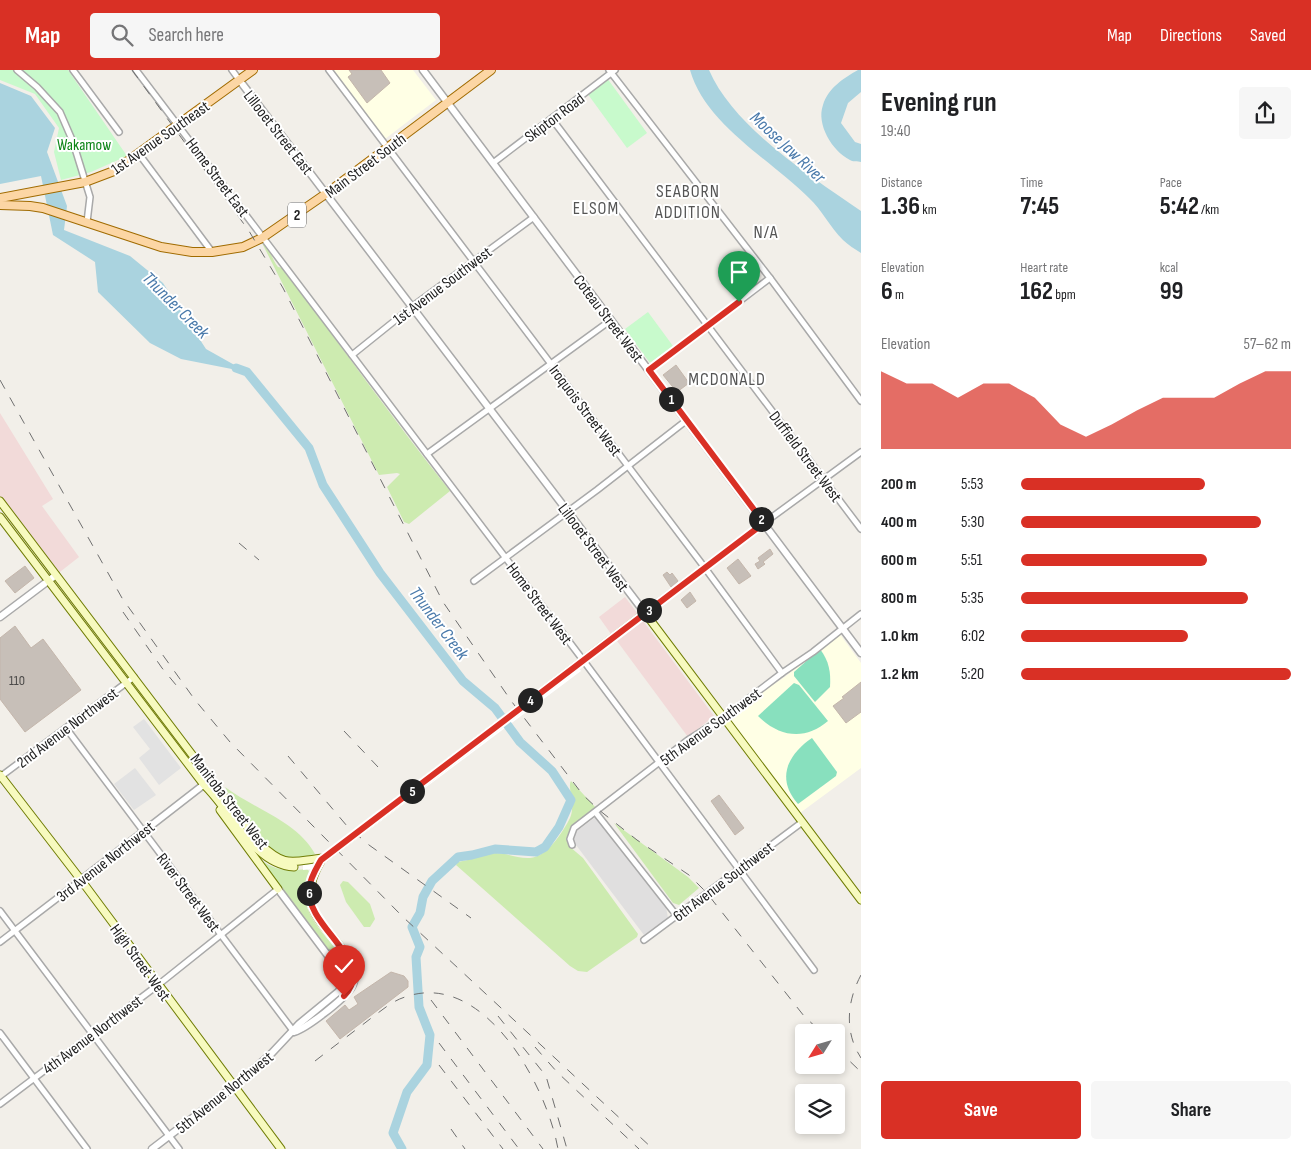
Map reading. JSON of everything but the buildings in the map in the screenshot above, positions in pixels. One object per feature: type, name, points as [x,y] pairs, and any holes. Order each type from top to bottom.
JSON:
[{"type":"main road","name":"1st Avenue Southeast","points":[[0,198],[85,182],[114,171],[254,70]]},
{"type":"main road","name":"Main Street South","points":[[0,205],[43,208],[161,247],[192,252],[212,252],[243,246],[262,238],[327,194],[491,70]]},
{"type":"main road","name":"Manitoba Street West","points":[[0,501],[254,837],[272,854],[292,863],[323,859]]},
{"type":"main road","name":"Manitoba Street West","points":[[0,517],[204,785],[213,793],[246,836],[270,860],[284,866],[297,867],[323,859]]},
{"type":"main road","points":[[354,968],[348,957],[318,919],[309,894],[310,883],[323,859],[645,613]]},
{"type":"main road","name":"Lillooet Street West","points":[[645,613],[801,823],[861,900]]},
{"type":"main road","name":"High Street West","points":[[0,777],[81,880],[233,1087],[281,1149]]},
{"type":"main road","points":[[204,785],[278,889]]},
{"type":"street","points":[[17,70],[37,87],[60,112],[73,142],[90,197],[87,222]]},
{"type":"street","points":[[73,70],[119,132]]},
{"type":"street","name":"Home Street East","points":[[136,70],[262,238]]},
{"type":"street","name":"Lillooet Street East","points":[[232,70],[327,194]]},
{"type":"street","name":"Iroquois Street West","points":[[329,70],[705,568],[782,673]]},
{"type":"street","name":"Coteau Street West","points":[[423,70],[861,653]]},
{"type":"street","points":[[612,71],[861,401]]},
{"type":"street","name":"Skipton Road","points":[[493,163],[612,71]]},
{"type":"street","name":"Duffield Street West","points":[[552,119],[861,530]]},
{"type":"street","points":[[139,154],[212,252]]},
{"type":"street","name":"Lillooet Street West","points":[[327,194],[645,613]]},
{"type":"street","name":"1st Avenue Southwest","points":[[352,354],[413,306],[534,217]]},
{"type":"street","name":"Home Street West","points":[[262,238],[352,354],[505,558],[580,663],[659,762],[814,970]]},
{"type":"street","points":[[649,370],[770,278]]},
{"type":"street","points":[[427,454],[611,320]]},
{"type":"street","points":[[474,581],[686,420]]},
{"type":"street","points":[[645,613],[861,452]]},
{"type":"street","points":[[0,617],[56,575]]},
{"type":"street","name":"5th Avenue Southwest","points":[[572,845],[570,839],[574,828],[659,762],[723,718],[861,614]]},
{"type":"street","name":"2nd Avenue Northwest","points":[[0,777],[134,676]]},
{"type":"street","name":"River Street West","points":[[66,728],[294,1032]]},
{"type":"street","name":"3rd Avenue Northwest","points":[[0,942],[211,780]]},
{"type":"street","points":[[596,812],[677,916]]},
{"type":"street","name":"6th Avenue Southwest","points":[[644,940],[801,823]]},
{"type":"street","points":[[278,889],[324,949],[354,968]]},
{"type":"street","name":"4th Avenue Northwest","points":[[0,1104],[158,985],[278,889]]},
{"type":"street","points":[[0,911],[180,1149]]},
{"type":"street","name":"5th Avenue Northwest","points":[[152,1149],[233,1087],[270,1055],[294,1032],[299,1024],[342,988],[344,983],[342,975],[324,949]]},
{"type":"street","name":"5th Avenue Northwest","points":[[294,1032],[303,1029],[347,994],[353,983],[354,968]]},
{"type":"street","points":[[0,1033],[87,1149]]},
{"type":"shaded area","points":[[334,70],[413,70],[436,100],[385,139]]},
{"type":"shaded area","points":[[0,413],[53,499],[42,506],[79,557],[56,575],[0,501]]},
{"type":"shaded area","points":[[625,597],[638,614],[611,634],[599,617]]},
{"type":"shaded area","points":[[643,621],[714,716],[688,737],[617,641]]},
{"type":"shaded area","points":[[839,633],[861,663],[861,768],[800,813],[728,716],[786,676]]},
{"type":"shaded area","points":[[144,719],[181,768],[159,785],[139,758],[150,749],[133,727]]},
{"type":"shaded area","points":[[135,768],[156,795],[134,810],[114,784]]},
{"type":"shaded area","points":[[597,816],[666,907],[668,918],[644,935],[573,841],[574,833]]},
{"type":"green space","name":"Wakamow","points":[[0,70],[68,70],[127,156],[91,172],[61,180],[54,152],[59,128],[35,94],[0,80]]},
{"type":"green space","points":[[607,78],[647,133],[627,148],[587,93]]},
{"type":"green space","points":[[262,243],[267,247],[278,267],[283,268],[450,491],[409,524],[404,522],[387,487],[400,474],[379,475]]},
{"type":"green space","points":[[648,312],[673,346],[650,363],[625,329]]},
{"type":"green space","points":[[820,649],[829,667],[830,687],[815,702],[794,676],[794,672]]},
{"type":"green space","points":[[794,683],[799,685],[828,721],[810,732],[792,734],[783,732],[766,723],[758,716]]},
{"type":"green space","points":[[812,738],[837,772],[836,776],[798,804],[787,786],[787,768],[796,752]]},
{"type":"green space","points":[[571,781],[597,809],[570,830],[567,839],[569,846],[583,858],[638,934],[637,937],[587,972],[578,971],[570,966],[456,865],[458,862],[496,853],[526,858],[536,857],[548,849],[559,837],[572,813]]},
{"type":"green space","points":[[225,787],[286,824],[307,843],[315,854],[307,858],[294,860],[281,858],[273,853],[249,826]]},
{"type":"green space","points":[[614,823],[688,877],[699,888],[679,905],[673,903]]},
{"type":"green space","points":[[253,854],[266,864],[278,869],[307,869],[309,871],[305,884],[305,897],[308,908],[320,929],[346,959],[329,950]]},
{"type":"green space","points":[[343,881],[348,882],[370,904],[375,919],[370,927],[364,927],[346,902],[340,885]]},
{"type":"water","points":[[690,70],[709,70],[736,112],[755,131],[798,166],[861,211],[861,253],[843,240],[809,198],[724,124],[698,89]]},
{"type":"water","points":[[861,70],[861,92],[848,103],[841,123],[855,142],[861,144],[861,162],[851,161],[843,156],[832,144],[824,128],[821,112],[829,93],[842,80]]},
{"type":"water","points":[[0,83],[31,96],[55,128],[47,152],[67,206],[64,230],[130,256],[163,283],[206,349],[247,372],[181,359],[150,343],[98,292],[95,262],[53,235],[41,176],[0,184]]},
{"type":"pier","points":[[575,663],[581,671],[325,863],[320,868],[312,888],[307,887],[313,869],[303,870],[303,861],[324,855]]},
{"type":"waterway","name":"Thunder Creek","points":[[236,368],[247,372],[309,448],[323,485],[380,573],[463,681],[495,708],[520,742],[552,771],[571,800],[559,827],[545,847],[536,852],[495,849],[458,857],[432,881],[423,897],[420,913],[412,927],[420,947],[416,957],[419,1007],[430,1035],[427,1065],[407,1092],[393,1133],[402,1149]]},
{"type":"railway","points":[[132,70],[249,231],[283,288],[443,602],[512,702],[583,795],[637,840],[689,875],[706,892],[804,1016],[812,1024]]},
{"type":"railway","points":[[0,380],[122,598],[195,700],[230,742],[403,917],[653,1149]]},
{"type":"railway","points":[[239,543],[259,560]]},
{"type":"railway","points":[[123,612],[162,668],[181,691]]},
{"type":"railway","points":[[344,731],[378,767]]},
{"type":"railway","points":[[288,756],[347,826],[369,845],[471,918]]},
{"type":"railway","points":[[861,975],[853,995],[849,1016],[852,1038],[861,1058]]},
{"type":"railway","points":[[315,1061],[382,1010],[400,999],[434,993],[461,1000],[485,1016],[507,1039],[526,1066],[541,1095],[552,1123],[558,1149]]},
{"type":"railway","points":[[431,1000],[543,1149]]},
{"type":"railway","points":[[498,1016],[546,1076],[567,1149]]},
{"type":"railway","points":[[439,1043],[519,1149]]},
{"type":"railway","points":[[535,1047],[557,1072],[639,1149]]},
{"type":"railway","points":[[845,1057],[861,1072]]},
{"type":"railway","points":[[439,1065],[503,1149]]},
{"type":"railway","points":[[451,1129],[465,1149]]},
{"type":"district","name":"SEABORN ADDITION","points":[[688,201]]},
{"type":"district","name":"ELSOM","points":[[596,208]]},
{"type":"district","name":"N/A","points":[[766,232]]},
{"type":"district","name":"MCDONALD","points":[[727,379]]},
{"type":"route","points":[[344,996],[352,986],[354,970],[348,957],[318,919],[310,900],[310,883],[321,860],[764,523],[649,370],[739,302]]},
{"type":"water label","name":"Moose Jaw River","points":[[788,147]]}]
